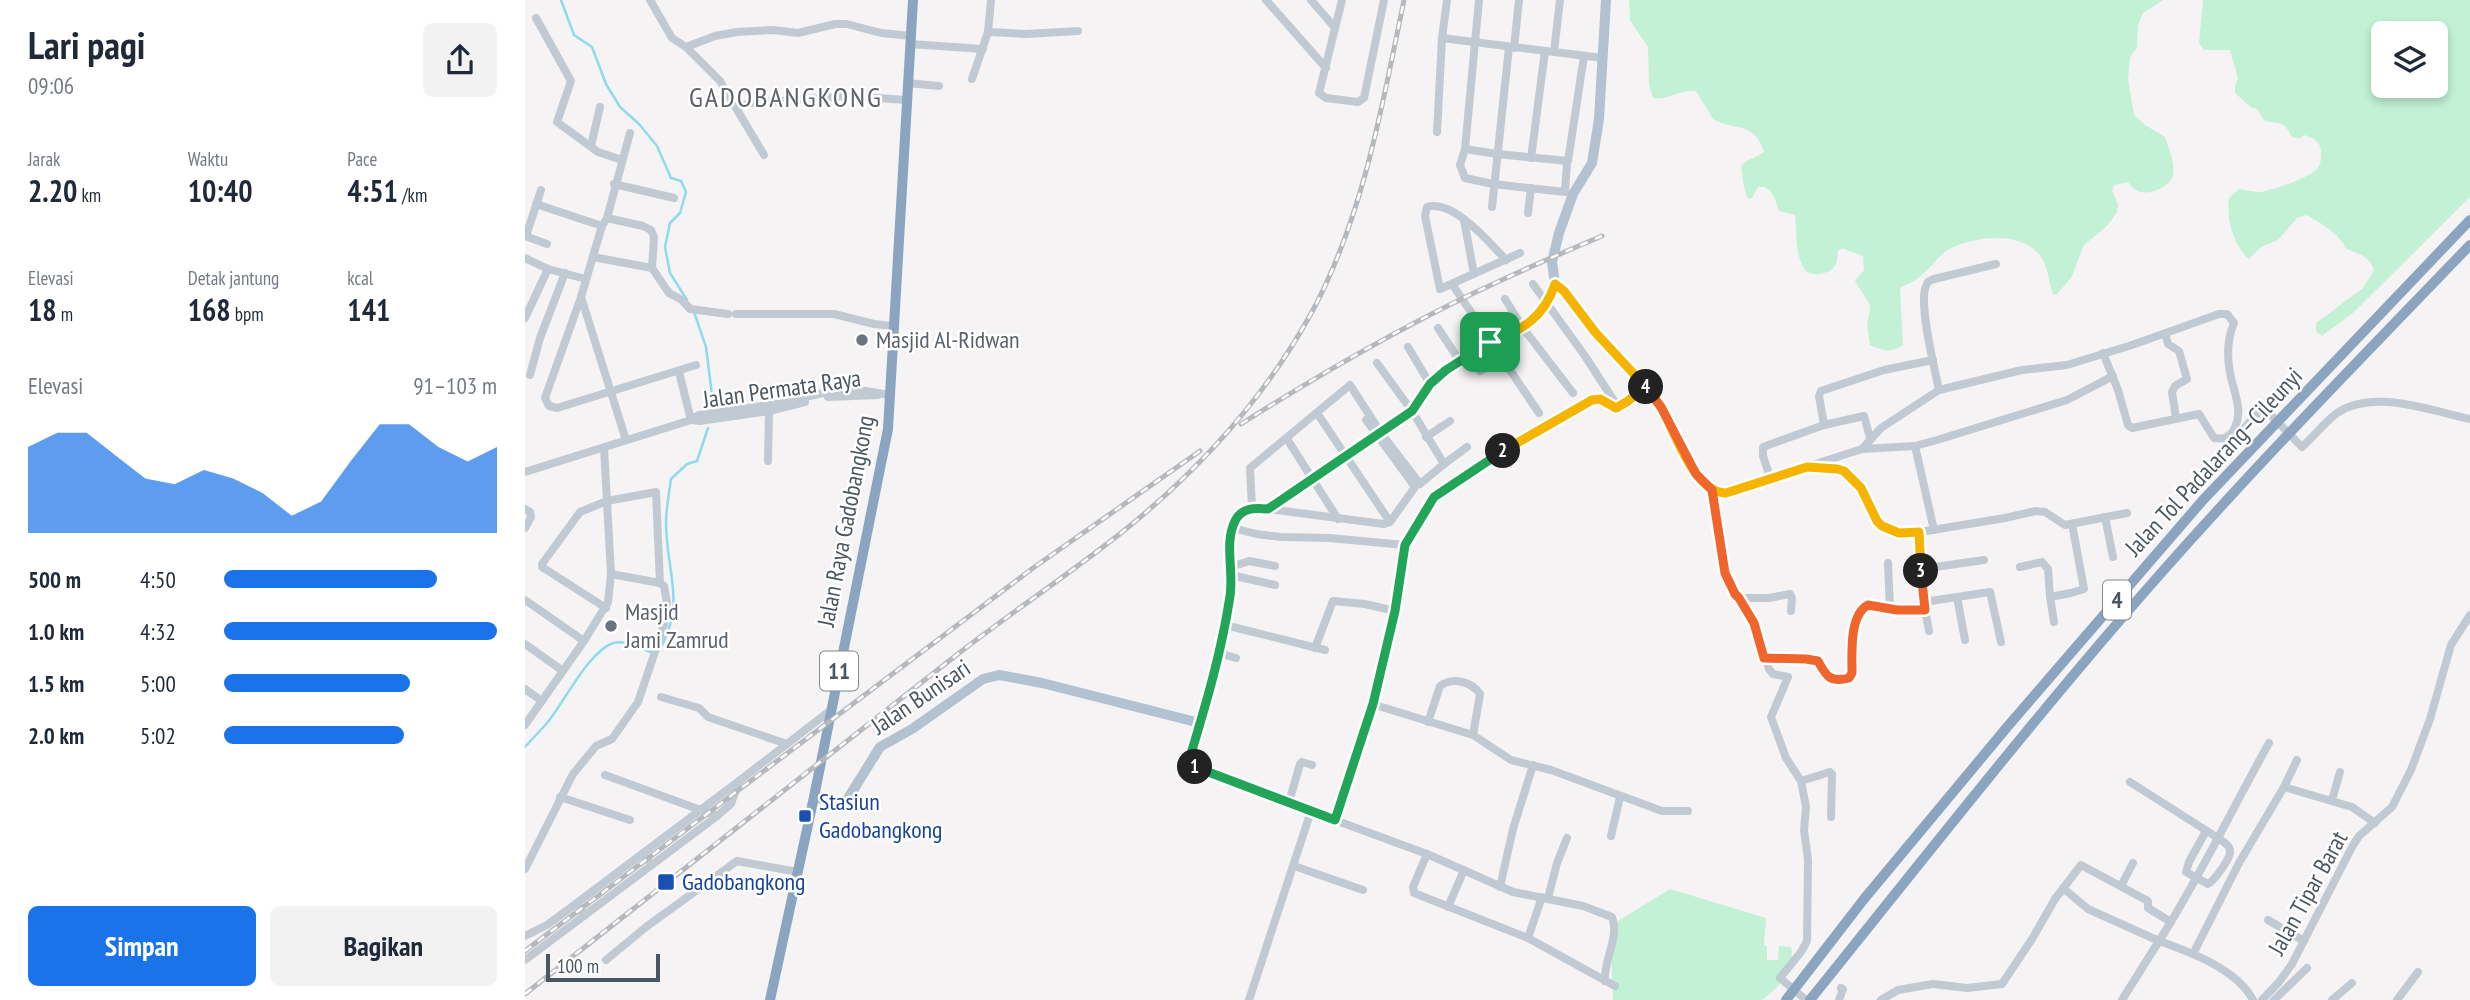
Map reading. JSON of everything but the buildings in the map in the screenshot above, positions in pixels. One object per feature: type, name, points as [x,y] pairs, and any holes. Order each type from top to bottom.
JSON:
[{"type":"highway","name":"Jalan Raya Gadobangkong","points":[[770,1000],[815,794],[888,429],[884,395],[893,326],[913,0]]},
{"type":"highway","name":"Jalan Tol Padalarang–Cileunyi","points":[[1786,1000],[1864,900],[2008,726],[2186,521],[2470,220]]},
{"type":"highway","name":"Jalan Tol Padalarang–Cileunyi","points":[[1808,1000],[2023,736],[2162,572],[2348,370],[2470,245]]},
{"type":"main road","points":[[1200,723],[1225,625],[1230,595],[1230,546],[1238,517],[1252,508],[1268,509],[1379,435],[1412,411],[1430,384],[1459,360],[1490,342],[1523,328],[1547,305],[1555,284],[1552,262],[1559,233],[1573,194],[1592,163],[1599,119],[1607,0]]},
{"type":"main road","name":"Jalan Bunisari","points":[[815,794],[841,804],[847,800],[880,747],[912,729],[992,675],[1042,682],[1200,723]]},
{"type":"street","points":[[650,0],[672,38],[714,72],[764,155]]},
{"type":"street","points":[[971,79],[988,32],[991,0]]},
{"type":"street","points":[[1266,0],[1326,68]]},
{"type":"street","points":[[1311,0],[1335,28]]},
{"type":"street","points":[[1342,0],[1319,92],[1320,96],[1358,102],[1364,98],[1384,0]]},
{"type":"street","points":[[1437,132],[1442,38],[1447,0]]},
{"type":"street","points":[[1479,0],[1465,149],[1460,165],[1465,177],[1493,184],[1565,192],[1567,162],[1571,155],[1584,56]]},
{"type":"street","points":[[1492,207],[1519,0]]},
{"type":"street","points":[[1531,158],[1560,0]]},
{"type":"street","points":[[536,18],[571,81],[557,122],[598,152],[622,160]]},
{"type":"street","points":[[686,47],[715,36],[737,32],[773,30],[798,33],[835,24],[847,24],[910,40],[983,49]]},
{"type":"street","points":[[988,32],[1026,34],[1078,31]]},
{"type":"street","points":[[1442,38],[1603,58]]},
{"type":"street","points":[[907,83],[939,86]]},
{"type":"street","points":[[737,109],[750,103],[849,96],[906,100]]},
{"type":"street","points":[[591,146],[600,107]]},
{"type":"street","points":[[630,133],[614,184],[607,218],[602,226],[581,297],[545,398],[553,408],[695,366]]},
{"type":"street","points":[[1465,149],[1567,162]]},
{"type":"street","points":[[614,184],[674,198]]},
{"type":"street","points":[[1528,213],[1531,188]]},
{"type":"street","points":[[541,190],[525,236],[547,244]]},
{"type":"street","points":[[536,204],[602,226]]},
{"type":"street","points":[[1506,260],[1464,220],[1442,206],[1431,205],[1426,208],[1425,216],[1440,289],[1506,260],[1520,253]]},
{"type":"street","points":[[607,218],[651,230],[654,237],[652,268],[669,293],[694,310],[732,314],[834,314],[893,326]]},
{"type":"street","points":[[1464,220],[1474,274]]},
{"type":"street","points":[[593,257],[652,268]]},
{"type":"street","points":[[525,258],[586,279]]},
{"type":"street","points":[[1939,390],[1924,305],[1928,282],[1996,264]]},
{"type":"street","points":[[525,318],[548,268]]},
{"type":"street","points":[[530,375],[565,273]]},
{"type":"street","points":[[1452,284],[1539,413]]},
{"type":"street","points":[[1533,284],[1618,407]]},
{"type":"street","points":[[1555,284],[1564,291],[1588,325],[1646,386],[1661,407],[1696,474],[1712,490],[1726,493],[1862,449],[1915,446],[2067,400],[2113,376]]},
{"type":"street","points":[[581,297],[626,440]]},
{"type":"street","points":[[1504,299],[1573,393]]},
{"type":"street","points":[[1862,449],[1870,438],[1939,390],[2022,370],[2067,365],[2103,352],[2132,345],[2219,314],[2227,313],[2234,323],[2228,347],[2229,370],[2239,415],[2229,436],[2214,438],[2199,414],[2132,428],[2128,425],[2103,352]]},
{"type":"street","points":[[1438,328],[1459,360]]},
{"type":"street","points":[[2165,332],[2168,344],[2179,351],[2187,379],[2175,386],[2172,392],[2176,418]]},
{"type":"street","points":[[1408,347],[1430,384]]},
{"type":"street","points":[[1469,354],[1480,371],[1501,358]]},
{"type":"street","points":[[1823,425],[1819,396],[1821,391],[1884,370],[1933,360]]},
{"type":"street","points":[[1377,363],[1412,411],[1444,464]]},
{"type":"street","points":[[678,372],[691,420]]},
{"type":"street","points":[[1252,508],[1250,468],[1350,385],[1379,435],[1415,487],[1390,522],[1384,524],[1268,509]]},
{"type":"street","points":[[1335,820],[1373,704],[1395,611],[1405,545],[1429,502],[1489,460],[1592,400],[1600,399],[1618,407],[1646,386]]},
{"type":"street","points":[[525,472],[691,420],[699,415],[768,405],[828,392],[866,391],[884,395]]},
{"type":"street","name":"Jalan Permata Raya","points":[[691,420],[769,411],[829,397],[884,395]]},
{"type":"street","points":[[2229,436],[2234,440],[2263,407],[2302,447],[2340,411],[2389,400],[2470,419]]},
{"type":"street","points":[[768,461],[769,411]]},
{"type":"street","points":[[1317,413],[1390,522]]},
{"type":"street","points":[[1771,480],[1763,456],[1763,447],[1823,425],[1864,416],[1870,438]]},
{"type":"street","points":[[1426,437],[1450,421]]},
{"type":"street","points":[[1379,435],[1427,492]]},
{"type":"street","points":[[1286,439],[1338,519]]},
{"type":"street","points":[[1915,446],[1934,530]]},
{"type":"street","points":[[1420,484],[1467,447]]},
{"type":"street","points":[[525,725],[606,608],[611,574],[604,448]]},
{"type":"street","points":[[1807,467],[1844,471],[1861,488],[1877,521],[1899,533],[1934,530],[2036,510],[2045,512],[2064,525],[2127,513]]},
{"type":"street","points":[[1712,490],[1725,573],[1754,623],[1764,658],[1773,674],[1789,677],[1772,712],[1771,722],[1786,758],[1801,781],[1808,860],[1807,941],[1801,953],[1780,977],[1808,1000]]},
{"type":"street","points":[[606,608],[541,566],[575,517],[588,508],[607,500],[656,492],[660,583]]},
{"type":"street","points":[[525,509],[530,512],[531,517],[525,527]]},
{"type":"street","points":[[2105,517],[2113,557]]},
{"type":"street","points":[[2050,597],[2085,587],[2072,535],[2072,524]]},
{"type":"street","points":[[1233,528],[1281,537],[1405,545]]},
{"type":"street","points":[[1919,532],[1924,606],[1929,631]]},
{"type":"street","points":[[1921,569],[1984,560]]},
{"type":"street","points":[[1231,571],[1249,561],[1275,566]]},
{"type":"street","points":[[2019,568],[2040,562],[2048,569],[2054,622]]},
{"type":"street","points":[[1888,563],[1890,609]]},
{"type":"street","points":[[1231,571],[1275,585]]},
{"type":"street","points":[[525,869],[573,774],[596,746],[612,739],[638,702],[664,625],[667,603],[664,586],[611,574]]},
{"type":"street","points":[[1764,658],[1811,659],[1818,661],[1823,673],[1830,678],[1849,678],[1852,673],[1854,630],[1862,610],[1868,605],[1890,609],[1924,606],[1990,592],[2001,642]]},
{"type":"street","points":[[1739,598],[1769,598],[1790,594],[1791,611]]},
{"type":"street","points":[[1957,597],[1965,640]]},
{"type":"street","points":[[525,600],[585,640]]},
{"type":"street","points":[[1315,648],[1332,601],[1365,604],[1395,611]]},
{"type":"street","name":"Jalan Tipar Barat","points":[[2262,1000],[2285,974],[2352,846],[2359,836],[2392,807],[2411,769],[2430,719],[2451,645],[2470,615]]},
{"type":"street","points":[[1225,625],[1325,650]]},
{"type":"street","points":[[525,645],[563,671]]},
{"type":"street","points":[[1219,653],[1236,658]]},
{"type":"street","points":[[1429,722],[1440,686],[1449,681],[1463,682],[1480,694],[1473,735]]},
{"type":"street","points":[[525,689],[543,701]]},
{"type":"street","points":[[661,697],[699,708],[708,717],[787,744]]},
{"type":"street","points":[[1373,704],[1473,735],[1503,756],[1620,797],[1662,811],[1688,811]]},
{"type":"street","points":[[525,936],[547,925],[831,710]]},
{"type":"street","points":[[1200,723],[1190,757],[1193,766],[1426,855],[1500,887],[1583,906],[1612,917],[1614,933],[1605,965],[1605,981]]},
{"type":"street","points":[[2122,1000],[2198,878],[2227,818],[2269,743]]},
{"type":"street","points":[[2193,954],[2239,863],[2297,760]]},
{"type":"street","points":[[1289,802],[1300,764],[1302,762],[1312,765]]},
{"type":"street","points":[[1500,887],[1513,829],[1533,765]]},
{"type":"street","points":[[1801,781],[1830,772],[1832,774],[1831,817]]},
{"type":"street","points":[[2332,800],[2340,772]]},
{"type":"street","points":[[605,775],[717,816]]},
{"type":"street","points":[[525,960],[717,816],[731,804],[739,781]]},
{"type":"street","points":[[2130,782],[2218,838],[2229,847],[2230,854],[2210,884],[2187,874],[2186,869],[2206,831]]},
{"type":"street","points":[[2284,787],[2353,807],[2375,823]]},
{"type":"street","points":[[560,797],[630,820]]},
{"type":"street","points":[[1611,836],[1620,797]]},
{"type":"street","points":[[1249,1000],[1311,811]]},
{"type":"street","points":[[1528,939],[1567,838]]},
{"type":"street","points":[[642,853],[652,865]]},
{"type":"street","points":[[1426,855],[1413,890],[1528,939],[1615,986]]},
{"type":"street","points":[[606,960],[646,927],[736,862],[798,872]]},
{"type":"street","points":[[2121,886],[2133,863]]},
{"type":"street","points":[[1881,1000],[1898,990],[1933,984],[1967,988],[2002,984],[2063,888],[2081,865],[2148,901],[2148,908],[2171,922]]},
{"type":"street","points":[[1294,866],[1363,890]]},
{"type":"street","points":[[1448,907],[1464,870]]},
{"type":"street","points":[[2063,888],[2088,909],[2193,954],[2242,983],[2253,1000]]},
{"type":"street","points":[[577,902],[584,916]]},
{"type":"street","points":[[2269,920],[2304,941]]},
{"type":"street","points":[[2274,1000],[2307,968]]},
{"type":"street","points":[[2397,1000],[2418,972]]},
{"type":"street","points":[[2332,1000],[2352,983]]},
{"type":"street","points":[[1833,1000],[1842,988],[1839,1000]]},
{"type":"green space","points":[[1629,0],[2163,0],[2143,13],[2138,25],[2137,48],[2130,57],[2128,79],[2134,115],[2165,137],[2172,160],[2173,175],[2165,186],[2145,193],[2137,191],[2128,182],[2114,185],[2112,191],[2118,204],[2117,212],[2107,226],[2084,245],[2071,278],[2056,295],[2051,290],[2042,258],[2034,249],[2023,243],[1999,238],[1974,241],[1951,248],[1921,276],[1900,288],[1903,345],[1890,350],[1879,349],[1870,345],[1867,324],[1869,303],[1855,281],[1864,270],[1863,256],[1844,249],[1838,250],[1836,264],[1829,271],[1816,274],[1805,270],[1798,251],[1795,215],[1779,211],[1767,188],[1758,187],[1752,198],[1748,199],[1746,195],[1741,166],[1764,152],[1755,135],[1743,128],[1713,119],[1696,91],[1653,98],[1649,84],[1648,47],[1630,20]]},
{"type":"green space","points":[[2203,0],[2470,0],[2470,197],[2354,312],[2322,336],[2316,331],[2316,323],[2363,288],[2374,270],[2363,256],[2346,249],[2335,234],[2307,215],[2297,218],[2278,240],[2261,247],[2249,259],[2243,253],[2232,231],[2229,198],[2239,189],[2261,192],[2307,176],[2317,169],[2321,149],[2311,137],[2292,137],[2284,125],[2265,121],[2257,109],[2235,93],[2238,78],[2230,50],[2204,50],[2199,43]]},
{"type":"green space","points":[[1670,889],[1766,918],[1764,945],[1767,946],[1767,960],[1778,960],[1779,946],[1791,947],[1791,964],[1785,978],[1762,1000],[1613,1000],[1611,952],[1618,921]]},
{"type":"waterway","points":[[561,0],[574,35],[592,47],[606,84],[620,107],[657,146],[671,178],[681,181],[686,192],[680,213],[670,223],[665,247],[670,273],[687,300]]},
{"type":"waterway","points":[[694,312],[706,347],[712,395],[705,406]]},
{"type":"waterway","points":[[659,650],[667,634],[674,603],[666,523],[671,479],[687,464],[697,461],[708,428]]},
{"type":"waterway","points":[[525,747],[547,723],[586,667],[604,648],[623,642],[654,653]]},
{"type":"railway","points":[[525,994],[954,657],[1126,529],[1180,481],[1230,428],[1275,372],[1313,310],[1331,273],[1346,236],[1369,159],[1404,0]]},
{"type":"railway","points":[[1241,424],[1403,329],[1516,273],[1602,236]]},
{"type":"railway","points":[[525,951],[1033,568],[1200,451]]},
{"type":"place","name":"Masjid Al-Ridwan","points":[[862,340]]},
{"type":"place","name":"Masjid Jami Zamrud","points":[[611,626]]},
{"type":"place","name":"Stasiun Gadobangkong","points":[[805,816]]},
{"type":"place","name":"Gadobangkong","points":[[666,882]]},
{"type":"district","name":"GADOBANGKONG","points":[[786,97]]},
{"type":"route","points":[[1490,342],[1446,370],[1430,384],[1412,411],[1377,437],[1268,509],[1252,508],[1244,511],[1235,521],[1230,546],[1231,585],[1225,625],[1190,757],[1193,766],[1335,820],[1373,704],[1395,611],[1405,545],[1429,502],[1489,460],[1592,400],[1600,399],[1616,408],[1628,401],[1646,386],[1661,407],[1696,474],[1712,490],[1726,493],[1807,467],[1844,471],[1861,488],[1882,526],[1899,533],[1919,532],[1925,610],[1865,606],[1854,630],[1851,675],[1844,680],[1830,678],[1823,673],[1818,661],[1764,658],[1754,623],[1725,573],[1712,490],[1706,486],[1696,474],[1677,440],[1661,407],[1643,382],[1595,332],[1564,291],[1555,284],[1547,305],[1532,320],[1518,331],[1490,342]]}]
